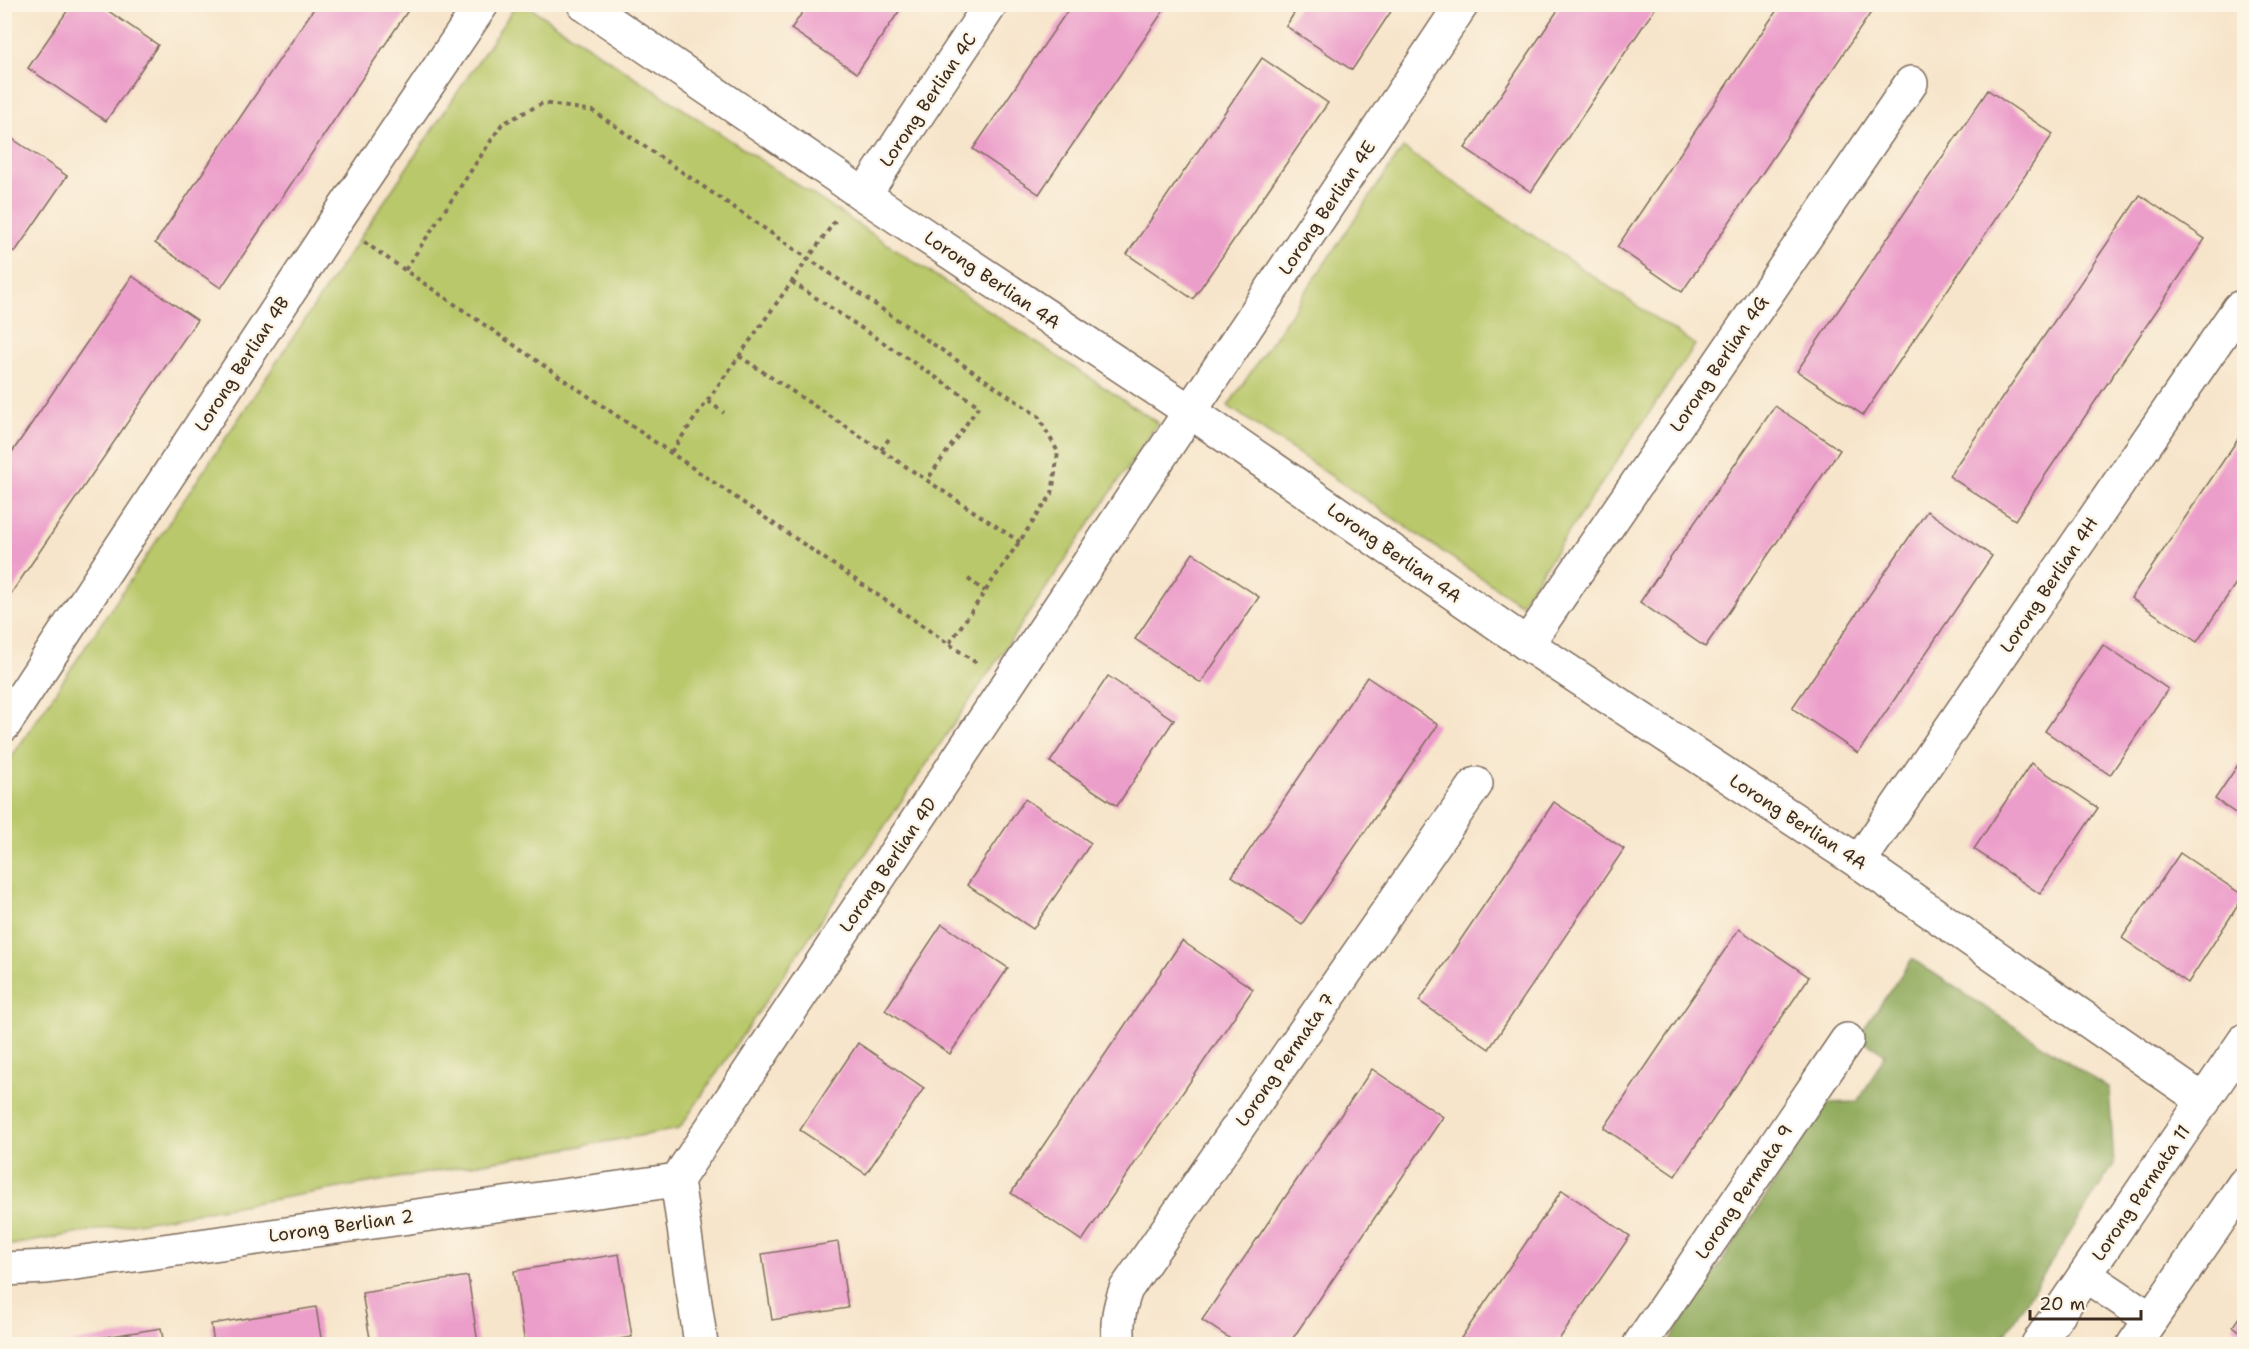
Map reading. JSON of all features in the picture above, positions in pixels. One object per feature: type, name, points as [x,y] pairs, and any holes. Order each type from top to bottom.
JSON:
[{"type":"street","name":"Lorong Berlian 4B","points":[[4,725],[335,222],[482,4]]},
{"type":"street","name":"Lorong Berlian 4A","points":[[584,4],[1191,412],[1527,644],[1859,862],[2204,1101]]},
{"type":"street","name":"Lorong Berlian 4C","points":[[861,192],[991,4]]},
{"type":"street","name":"Lorong Berlian 4E","points":[[1191,412],[1462,4]]},
{"type":"street","name":"Lorong Berlian 4G","points":[[1527,644],[1911,83]]},
{"type":"street","name":"Lorong Berlian 4H","points":[[1859,862],[2239,308]]},
{"type":"street","name":"Lorong Berlian 4D","points":[[677,1180],[1191,412]]},
{"type":"street","name":"Lorong Permata 7","points":[[1119,1344],[1117,1325],[1119,1306],[1126,1289],[1476,784]]},
{"type":"street","name":"Lorong Permata 9","points":[[1640,1344],[1847,1040]]},
{"type":"street","name":"Lorong Permata 11","points":[[2038,1344],[2244,1041]]},
{"type":"street","name":"Lorong Berlian 2","points":[[4,1269],[58,1265],[677,1180]]},
{"type":"street","points":[[677,1180],[701,1344]]},
{"type":"street","points":[[2085,1275],[2142,1332],[2244,1184]]},
{"type":"path","points":[[405,270],[502,124],[543,103],[593,111],[809,258],[1038,416],[1058,452],[1052,494],[949,644]]},
{"type":"path","points":[[671,452],[809,258],[861,192]]},
{"type":"path","points":[[335,222],[1008,686]]},
{"type":"path","points":[[792,282],[979,406],[926,480]]},
{"type":"path","points":[[739,356],[1020,542]]},
{"type":"path","points":[[708,401],[724,413]]},
{"type":"path","points":[[881,450],[891,436]]},
{"type":"path","points":[[968,579],[985,591]]},
{"type":"green space","points":[[516,5],[526,5],[1158,423],[679,1129],[5,1246],[5,767]]},
{"type":"green space","points":[[1403,148],[1695,345],[1520,604],[1228,406]]},
{"type":"green space","points":[[1912,959],[2109,1089],[2114,1164],[1999,1344],[1667,1344],[1828,1103],[1858,1102],[1885,1055],[1858,1037]]},
{"type":"building","points":[[72,4],[98,4],[158,45],[106,121],[28,68]]},
{"type":"building","points":[[317,4],[411,6],[221,288],[155,243]]},
{"type":"building","points":[[808,4],[904,4],[857,73],[791,29]]},
{"type":"building","points":[[1072,4],[1168,4],[1039,194],[973,149]]},
{"type":"building","points":[[1300,4],[1396,4],[1352,70],[1286,26]]},
{"type":"building","points":[[1562,4],[1658,4],[1531,192],[1465,148]]},
{"type":"building","points":[[1781,4],[1863,4],[1872,11],[1682,292],[1617,247]]},
{"type":"building","points":[[1262,58],[1328,103],[1193,299],[1127,254]]},
{"type":"building","points":[[1988,90],[2053,134],[1863,415],[1797,371]]},
{"type":"building","points":[[4,133],[67,176],[15,252],[4,245]]},
{"type":"building","points":[[2140,195],[2205,239],[2015,520],[1949,476]]},
{"type":"building","points":[[132,276],[197,320],[6,601],[4,600],[4,464]]},
{"type":"building","points":[[1775,406],[1840,450],[1705,647],[1640,602]]},
{"type":"building","points":[[2244,430],[2244,571],[2197,642],[2131,598]]},
{"type":"building","points":[[1927,511],[1992,556],[1858,753],[1792,708]]},
{"type":"building","points":[[1193,553],[1259,597],[1201,683],[1135,639]]},
{"type":"building","points":[[2103,645],[2168,689],[2110,775],[2045,731]]},
{"type":"building","points":[[1108,676],[1174,720],[1117,806],[1050,762]]},
{"type":"building","points":[[1367,677],[1438,725],[1302,924],[1232,876]]},
{"type":"building","points":[[2244,756],[2244,819],[2215,799]]},
{"type":"building","points":[[2031,763],[2098,808],[2040,894],[1974,849]]},
{"type":"building","points":[[1025,799],[1091,843],[1033,929],[967,885]]},
{"type":"building","points":[[1554,802],[1624,849],[1489,1049],[1419,1001]]},
{"type":"building","points":[[2180,853],[2244,896],[2188,983],[2122,938]]},
{"type":"building","points":[[942,924],[1008,968],[950,1054],[885,1010]]},
{"type":"building","points":[[1739,929],[1809,977],[1675,1176],[1604,1128]]},
{"type":"building","points":[[1182,941],[1253,989],[1082,1241],[1011,1193]]},
{"type":"building","points":[[858,1043],[924,1088],[866,1174],[800,1130]]},
{"type":"building","points":[[1372,1069],[1443,1117],[1289,1344],[1238,1344],[1202,1320]]},
{"type":"building","points":[[1562,1190],[1630,1236],[1556,1344],[1470,1344],[1461,1338]]},
{"type":"building","points":[[838,1242],[848,1308],[772,1320],[762,1254]]},
{"type":"building","points":[[619,1254],[632,1337],[589,1344],[525,1344],[514,1271]]},
{"type":"building","points":[[468,1276],[478,1344],[371,1344],[362,1293]]},
{"type":"building","points":[[316,1307],[322,1344],[214,1344],[211,1324]]},
{"type":"building","points":[[2244,1310],[2244,1334],[2233,1326]]},
{"type":"building","points":[[161,1328],[164,1344],[68,1344],[68,1343]]}]
